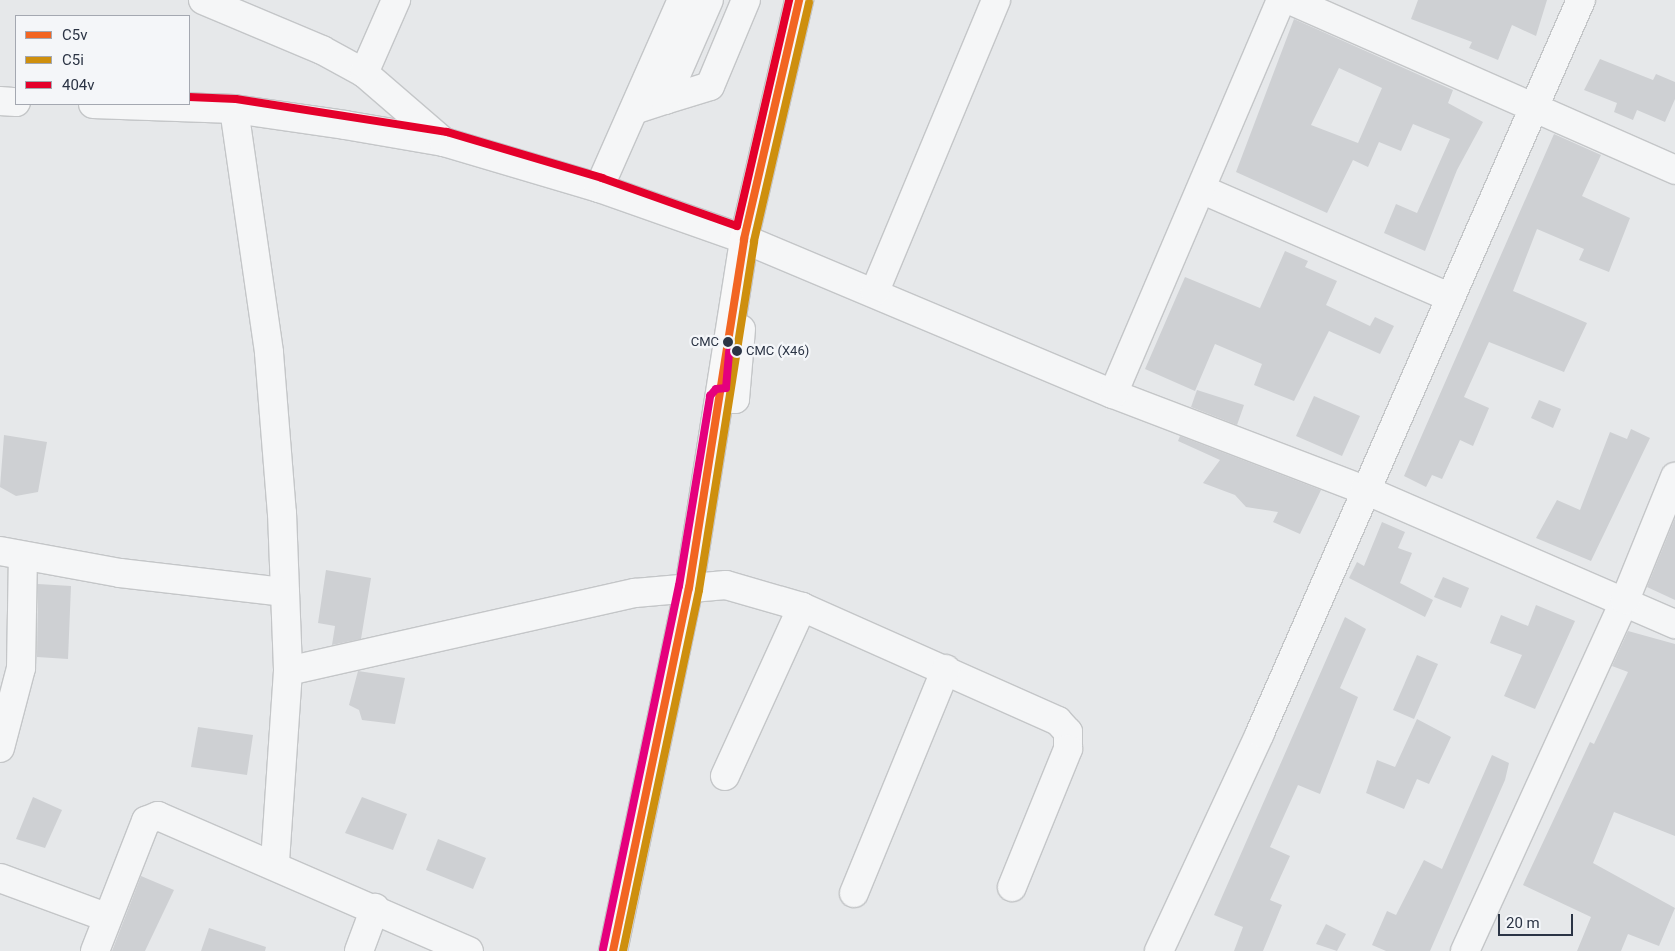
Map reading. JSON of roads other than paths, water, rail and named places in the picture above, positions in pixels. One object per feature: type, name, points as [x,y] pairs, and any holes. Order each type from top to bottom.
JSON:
[{"type":"main road","points":[[613,951],[689,588],[744,239],[799,0]]},
{"type":"street","points":[[203,0],[322,50],[364,73],[444,142]]},
{"type":"street","points":[[364,73],[396,0]]},
{"type":"street","points":[[599,188],[682,0]]},
{"type":"street","points":[[665,100],[709,0]]},
{"type":"street","points":[[634,110],[710,86],[746,0]]},
{"type":"street","points":[[874,291],[996,0]]},
{"type":"street","points":[[1113,394],[1203,190],[1281,0]]},
{"type":"street","points":[[1290,0],[1537,106],[1675,170]]},
{"type":"street","points":[[1167,949],[1365,490],[1537,106],[1581,0]]},
{"type":"street","points":[[0,101],[15,102]]},
{"type":"street","points":[[128,105],[234,108],[444,142],[599,188],[744,239],[874,291],[1113,394],[1365,490],[1624,600],[1675,624]]},
{"type":"street","points":[[234,108],[270,372],[285,592],[288,671],[275,863]]},
{"type":"street","points":[[1203,190],[1451,298]]},
{"type":"street","points":[[1465,951],[1624,600],[1675,477]]},
{"type":"street","points":[[0,748],[21,668],[12,554],[120,574],[285,592]]},
{"type":"street","points":[[288,671],[626,595],[726,585],[802,607],[946,669],[1058,721],[1068,732],[1068,749],[1012,887]]},
{"type":"street","points":[[725,776],[802,607]]},
{"type":"street","points":[[854,893],[946,669]]},
{"type":"street","points":[[95,951],[106,917],[146,821],[158,816],[275,863],[469,951]]},
{"type":"street","points":[[0,878],[106,917]]},
{"type":"street","points":[[359,951],[375,908]]},
{"type":"place","name":"CMC","points":[[728,342]]},
{"type":"place","name":"CMC (X46)","points":[[737,351]]}]
